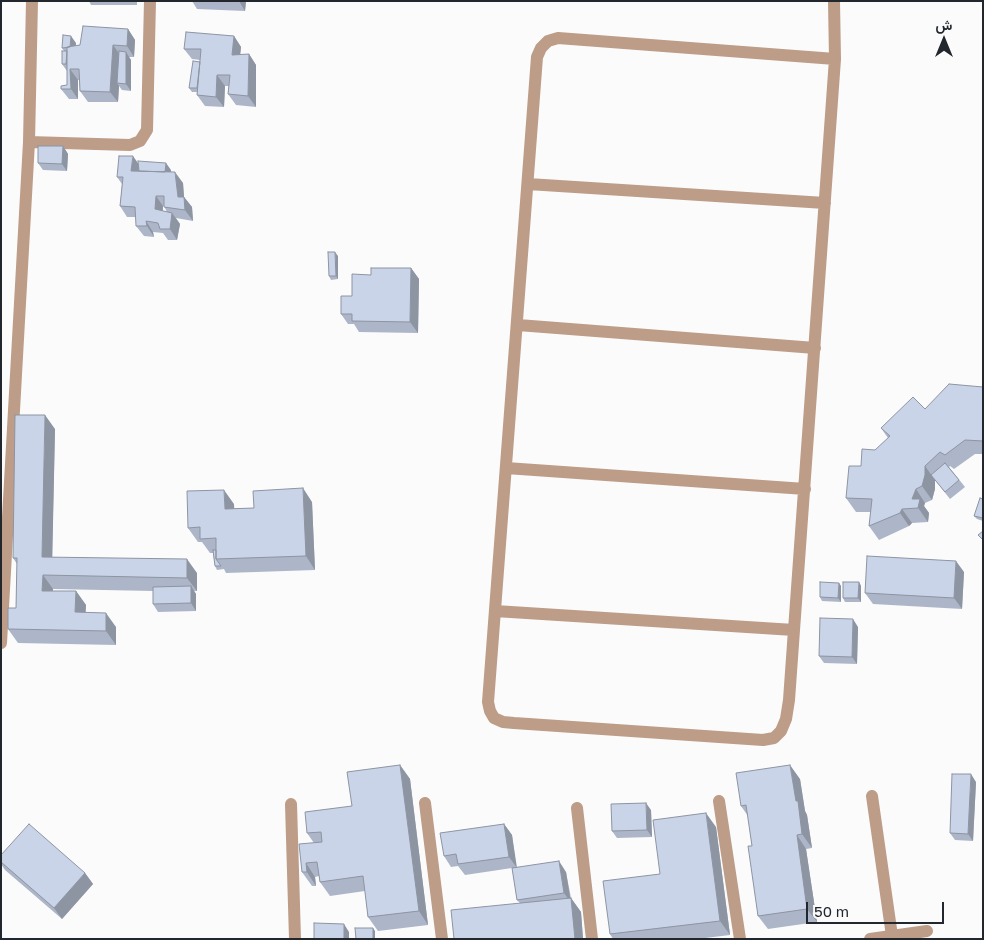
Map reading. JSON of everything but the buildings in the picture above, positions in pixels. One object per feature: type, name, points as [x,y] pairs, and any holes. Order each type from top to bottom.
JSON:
[{"type":"street","points":[[1,643],[29,142],[32,1]]},
{"type":"street","points":[[29,142],[130,146],[140,140],[146,130],[150,1]]},
{"type":"street","points":[[834,1],[836,59],[789,700],[786,719],[781,731],[774,738],[763,740],[503,722],[494,718],[488,702],[537,57],[541,48],[548,41],[558,38],[836,59]]},
{"type":"street","points":[[528,184],[825,203]]},
{"type":"street","points":[[518,325],[815,348]]},
{"type":"street","points":[[506,468],[804,489]]},
{"type":"street","points":[[495,611],[794,630]]},
{"type":"street","points":[[872,796],[892,936]]},
{"type":"street","points":[[719,801],[740,939]]},
{"type":"street","points":[[424,803],[442,939]]},
{"type":"street","points":[[291,804],[295,939]]},
{"type":"street","points":[[577,808],[592,939]]},
{"type":"street","points":[[870,939],[927,931]]}]
